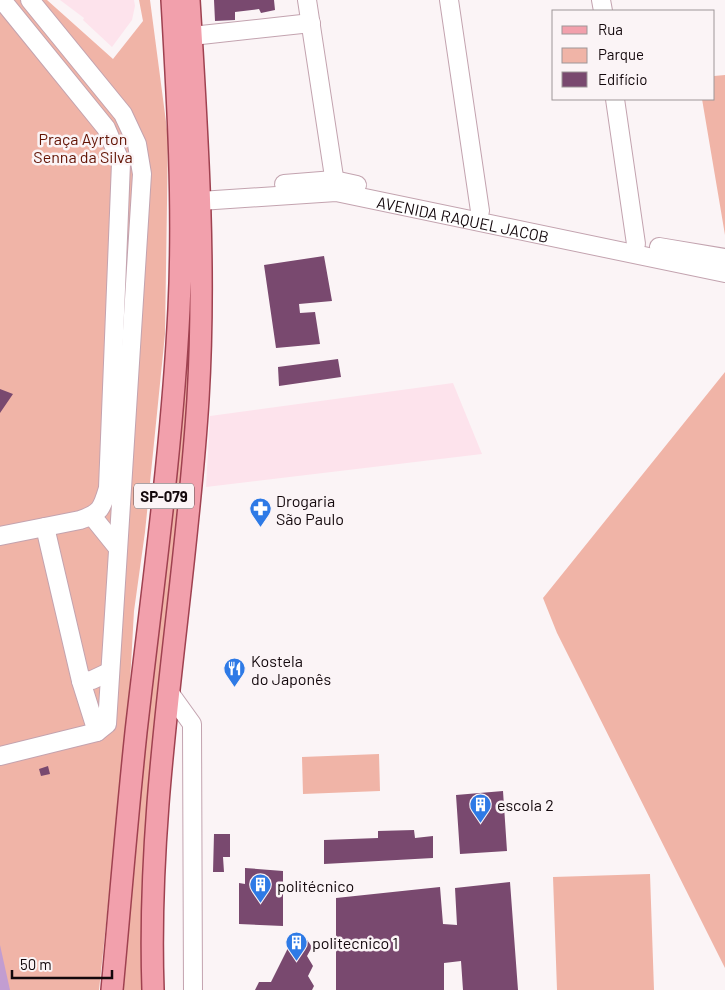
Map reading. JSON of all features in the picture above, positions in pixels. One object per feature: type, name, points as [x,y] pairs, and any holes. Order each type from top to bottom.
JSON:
[{"type":"main road","name":"SP-079","points":[[112,990],[137,726],[164,502],[179,310],[180,150],[172,0]]},
{"type":"main road","name":"SP-079","points":[[153,990],[151,953],[158,817],[198,400],[200,195],[190,0]]},
{"type":"street","points":[[2,0],[106,128],[121,163],[108,488],[97,513]]},
{"type":"street","points":[[0,756],[97,732],[107,724],[142,174],[137,144],[123,114],[30,0]]},
{"type":"street","points":[[307,0],[335,186]]},
{"type":"street","points":[[449,0],[480,210]]},
{"type":"street","points":[[192,36],[311,22]]},
{"type":"street","points":[[615,100],[636,244]]},
{"type":"street","name":"AVENIDA RAQUEL JACOB","points":[[335,186],[725,273]]},
{"type":"street","name":"AVENIDA RAQUEL JACOB","points":[[200,195],[335,186],[480,210],[636,244],[725,258]]},
{"type":"street","points":[[0,536],[45,527],[97,513]]},
{"type":"street","points":[[97,513],[117,547]]},
{"type":"street","points":[[45,527],[81,681],[97,732]]},
{"type":"street","points":[[81,681],[92,680],[109,672]]},
{"type":"street","points":[[169,692],[192,724],[193,990]]},
{"type":"shaded area","points":[[60,0],[134,0],[135,6],[132,20],[112,47],[83,20],[84,18]]},
{"type":"shaded area","points":[[453,383],[482,454],[206,487],[210,416]]},
{"type":"shaded area","points":[[0,945],[10,990],[0,990]]},
{"type":"green space","name":"Praça Ayrton Senna da Silva","points":[[0,0],[47,0],[113,59],[143,21],[139,0],[150,0],[168,137],[165,334],[145,532],[134,611],[128,718],[99,990],[0,990]]},
{"type":"green space","points":[[725,75],[725,235],[702,100],[715,100],[715,76]]},
{"type":"green space","points":[[188,204],[195,300],[146,990],[121,990]]},
{"type":"green space","points":[[725,372],[725,968],[557,633],[543,598]]},
{"type":"green space","points":[[379,754],[380,791],[303,794],[302,757]]},
{"type":"green space","points":[[650,874],[654,990],[557,990],[553,877]]},
{"type":"building","points":[[214,0],[274,0],[275,10],[261,13],[259,9],[235,12],[235,20],[215,21]]},
{"type":"building","points":[[324,256],[332,301],[299,304],[300,313],[315,312],[320,344],[276,348],[264,265]]},
{"type":"building","points":[[338,359],[341,377],[279,386],[278,367]]},
{"type":"building","points":[[0,389],[13,394],[0,413]]},
{"type":"building","points":[[48,766],[50,774],[41,776],[39,769]]},
{"type":"building","name":"escola 2","points":[[503,791],[507,851],[460,854],[456,795]]},
{"type":"building","points":[[414,830],[415,838],[433,836],[433,858],[324,864],[324,840],[378,838],[378,831]]},
{"type":"building","points":[[214,834],[230,834],[230,857],[223,857],[224,872],[213,872]]},
{"type":"building","name":"politécnico","points":[[245,868],[283,871],[283,926],[239,924],[239,883],[245,884]]},
{"type":"building","points":[[510,882],[518,990],[463,990],[461,961],[444,963],[444,990],[336,990],[336,898],[440,887],[443,924],[457,925],[455,888]]},
{"type":"building","name":"politecnico 1","points":[[305,937],[312,947],[307,956],[313,966],[308,976],[314,986],[312,990],[255,990],[259,982],[271,982],[293,938]]},
{"type":"place","name":"Drogaria São Paulo","points":[[260,528]]},
{"type":"place","name":"Kostela do Japonês","points":[[235,688]]},
{"type":"place","name":"escola 2","points":[[481,823]]},
{"type":"place","name":"politécnico","points":[[261,904]]},
{"type":"place","name":"politecnico 1","points":[[296,961]]}]
